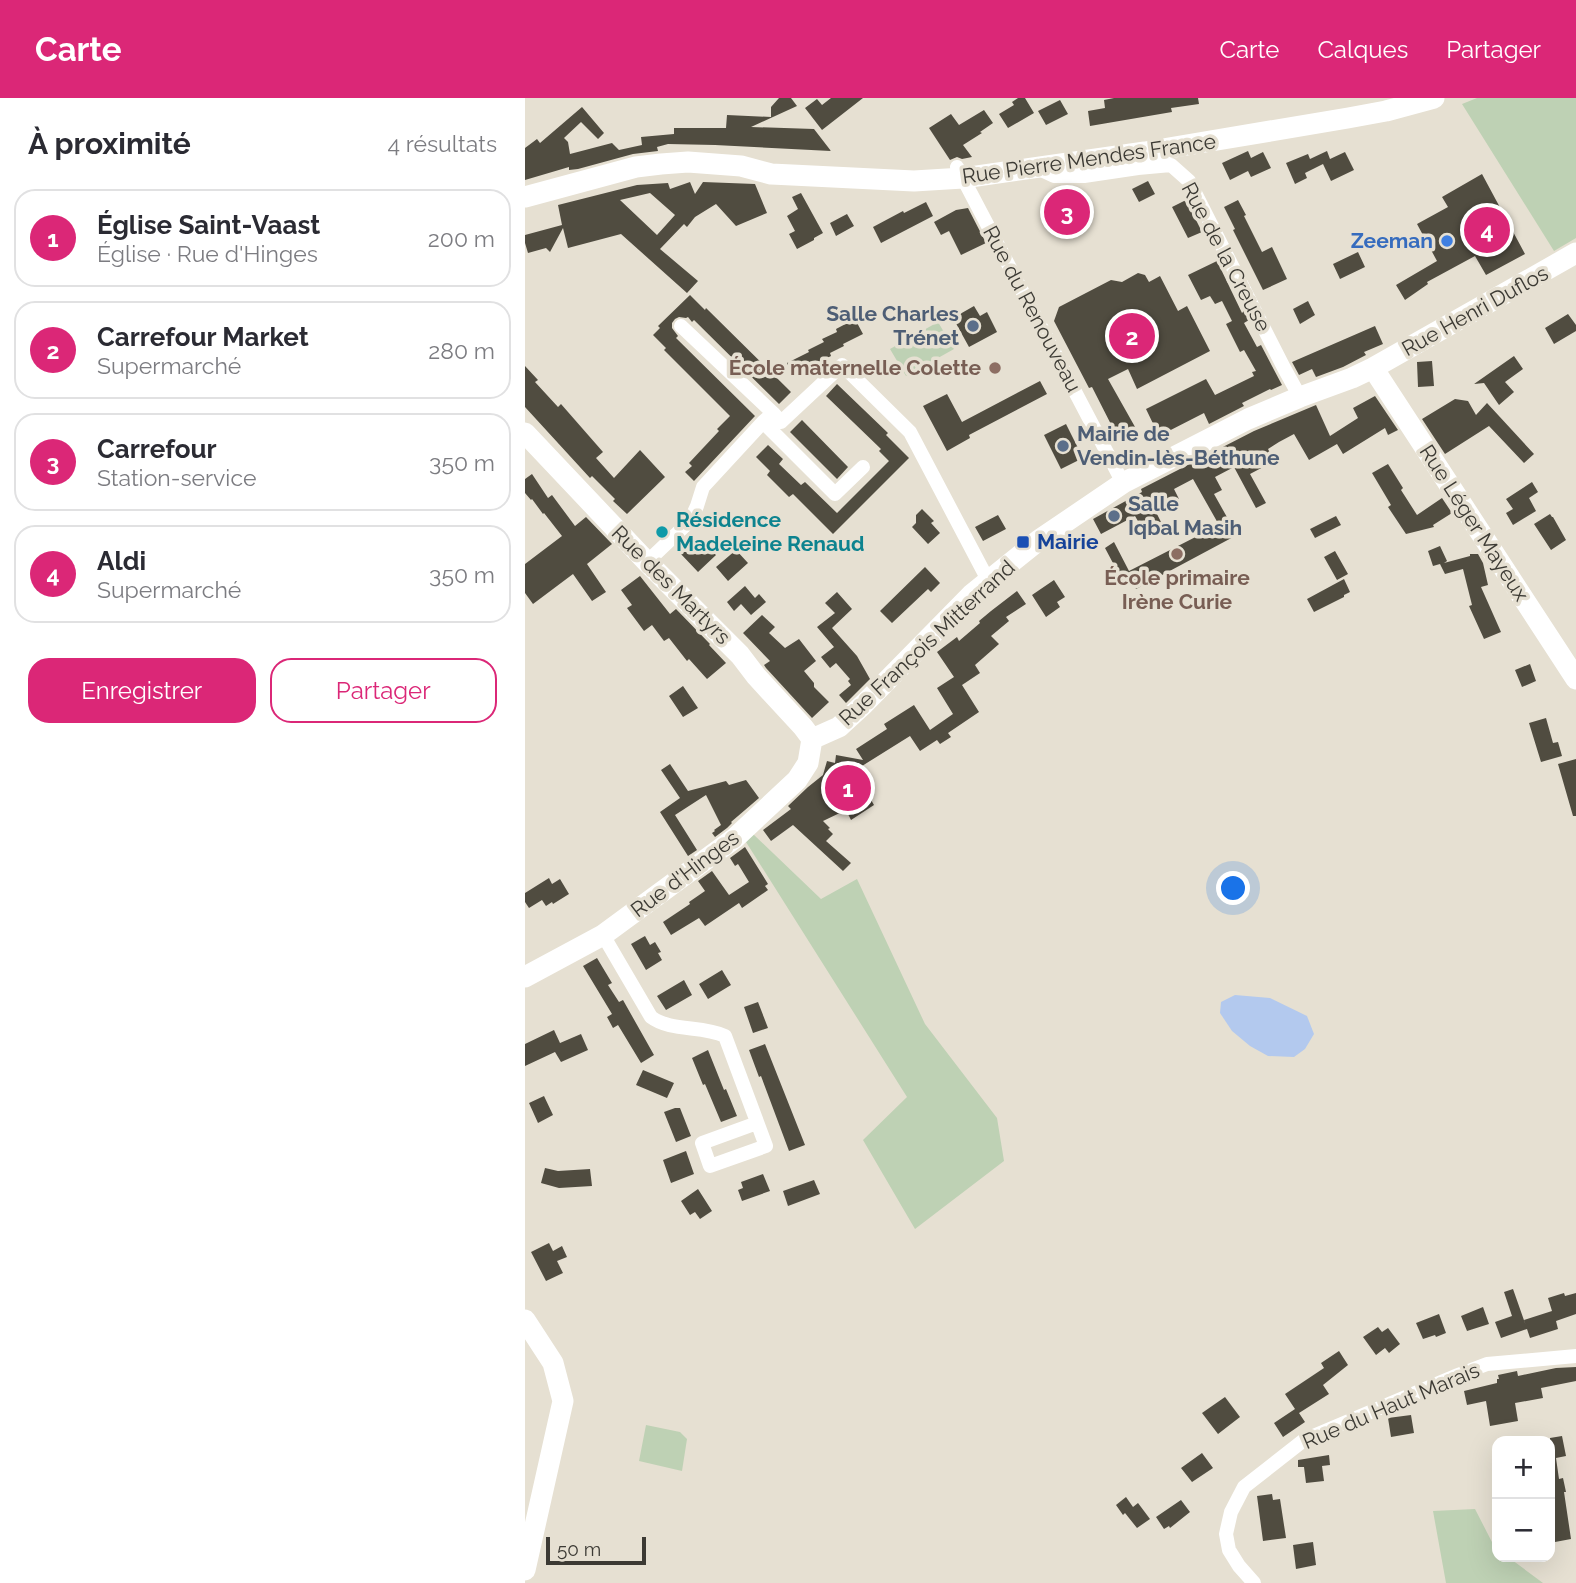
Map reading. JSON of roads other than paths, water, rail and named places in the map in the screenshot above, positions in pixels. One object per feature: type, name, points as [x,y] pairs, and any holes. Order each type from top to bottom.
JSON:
[{"type":"street","name":"Rue Pierre Mendes France","points":[[525,197],[636,167],[688,162],[741,166],[771,174],[914,181],[1005,161],[1384,98]]},
{"type":"street","name":"Rue Pierre Mendes France","points":[[960,172],[1038,169],[1360,116],[1434,98]]},
{"type":"street","name":"Rue de la Creuse","points":[[1038,169],[1054,176],[1084,176],[1137,167],[1171,165],[1189,181],[1300,397]]},
{"type":"street","name":"Rue du Renouveau","points":[[960,172],[1123,483]]},
{"type":"street","name":"Rue Henri Duflos","points":[[1373,368],[1576,253]]},
{"type":"street","points":[[681,326],[768,418],[835,495],[863,467]]},
{"type":"street","points":[[768,418],[781,422],[842,365],[910,432],[988,580]]},
{"type":"street","name":"Rue François Mitterrand","points":[[812,739],[839,727],[988,580],[1039,540],[1123,483],[1222,432],[1373,368]]},
{"type":"street","name":"Rue Léger Mayeux","points":[[1373,368],[1576,678]]},
{"type":"street","points":[[647,562],[690,521],[703,487],[768,418]]},
{"type":"street","name":"Rue des Martyrs","points":[[525,433],[647,562],[740,655],[812,739]]},
{"type":"street","name":"Rue d'Hinges","points":[[525,977],[603,935],[735,838],[797,780],[808,763],[812,739]]},
{"type":"street","points":[[603,935],[651,1017],[660,1023],[714,1031],[725,1036],[757,1123]]},
{"type":"street","points":[[525,1320],[554,1363],[563,1401],[525,1570]]},
{"type":"street","name":"Rue du Haut Marais","points":[[1254,1583],[1229,1550],[1226,1534],[1231,1512],[1244,1487],[1304,1440],[1487,1364],[1576,1356]]},
{"type":"water","points":[[1235,995],[1270,998],[1307,1016],[1314,1034],[1305,1049],[1294,1057],[1268,1056],[1250,1046],[1232,1031],[1220,1013],[1221,1002]]},
{"type":"place","name":"Carrefour","points":[[1067,212]]},
{"type":"place","name":"Aldi","points":[[1487,230]]},
{"type":"place","name":"Zeeman","points":[[1447,241]]},
{"type":"place","name":"Salle Charles Trénet","points":[[973,326]]},
{"type":"place","name":"Carrefour Market","points":[[1132,336]]},
{"type":"place","name":"École maternelle Colette","points":[[995,368]]},
{"type":"place","name":"Mairie de Vendin-lès-Béthune","points":[[1063,446]]},
{"type":"place","name":"Salle Iqbal Masih","points":[[1114,516]]},
{"type":"place","name":"Résidence Madeleine Renaud","points":[[662,532]]},
{"type":"place","name":"Mairie","points":[[1023,542]]},
{"type":"place","name":"École primaire Irène Curie","points":[[1177,554]]},
{"type":"place","name":"Église Saint-Vaast","points":[[848,788]]}]
